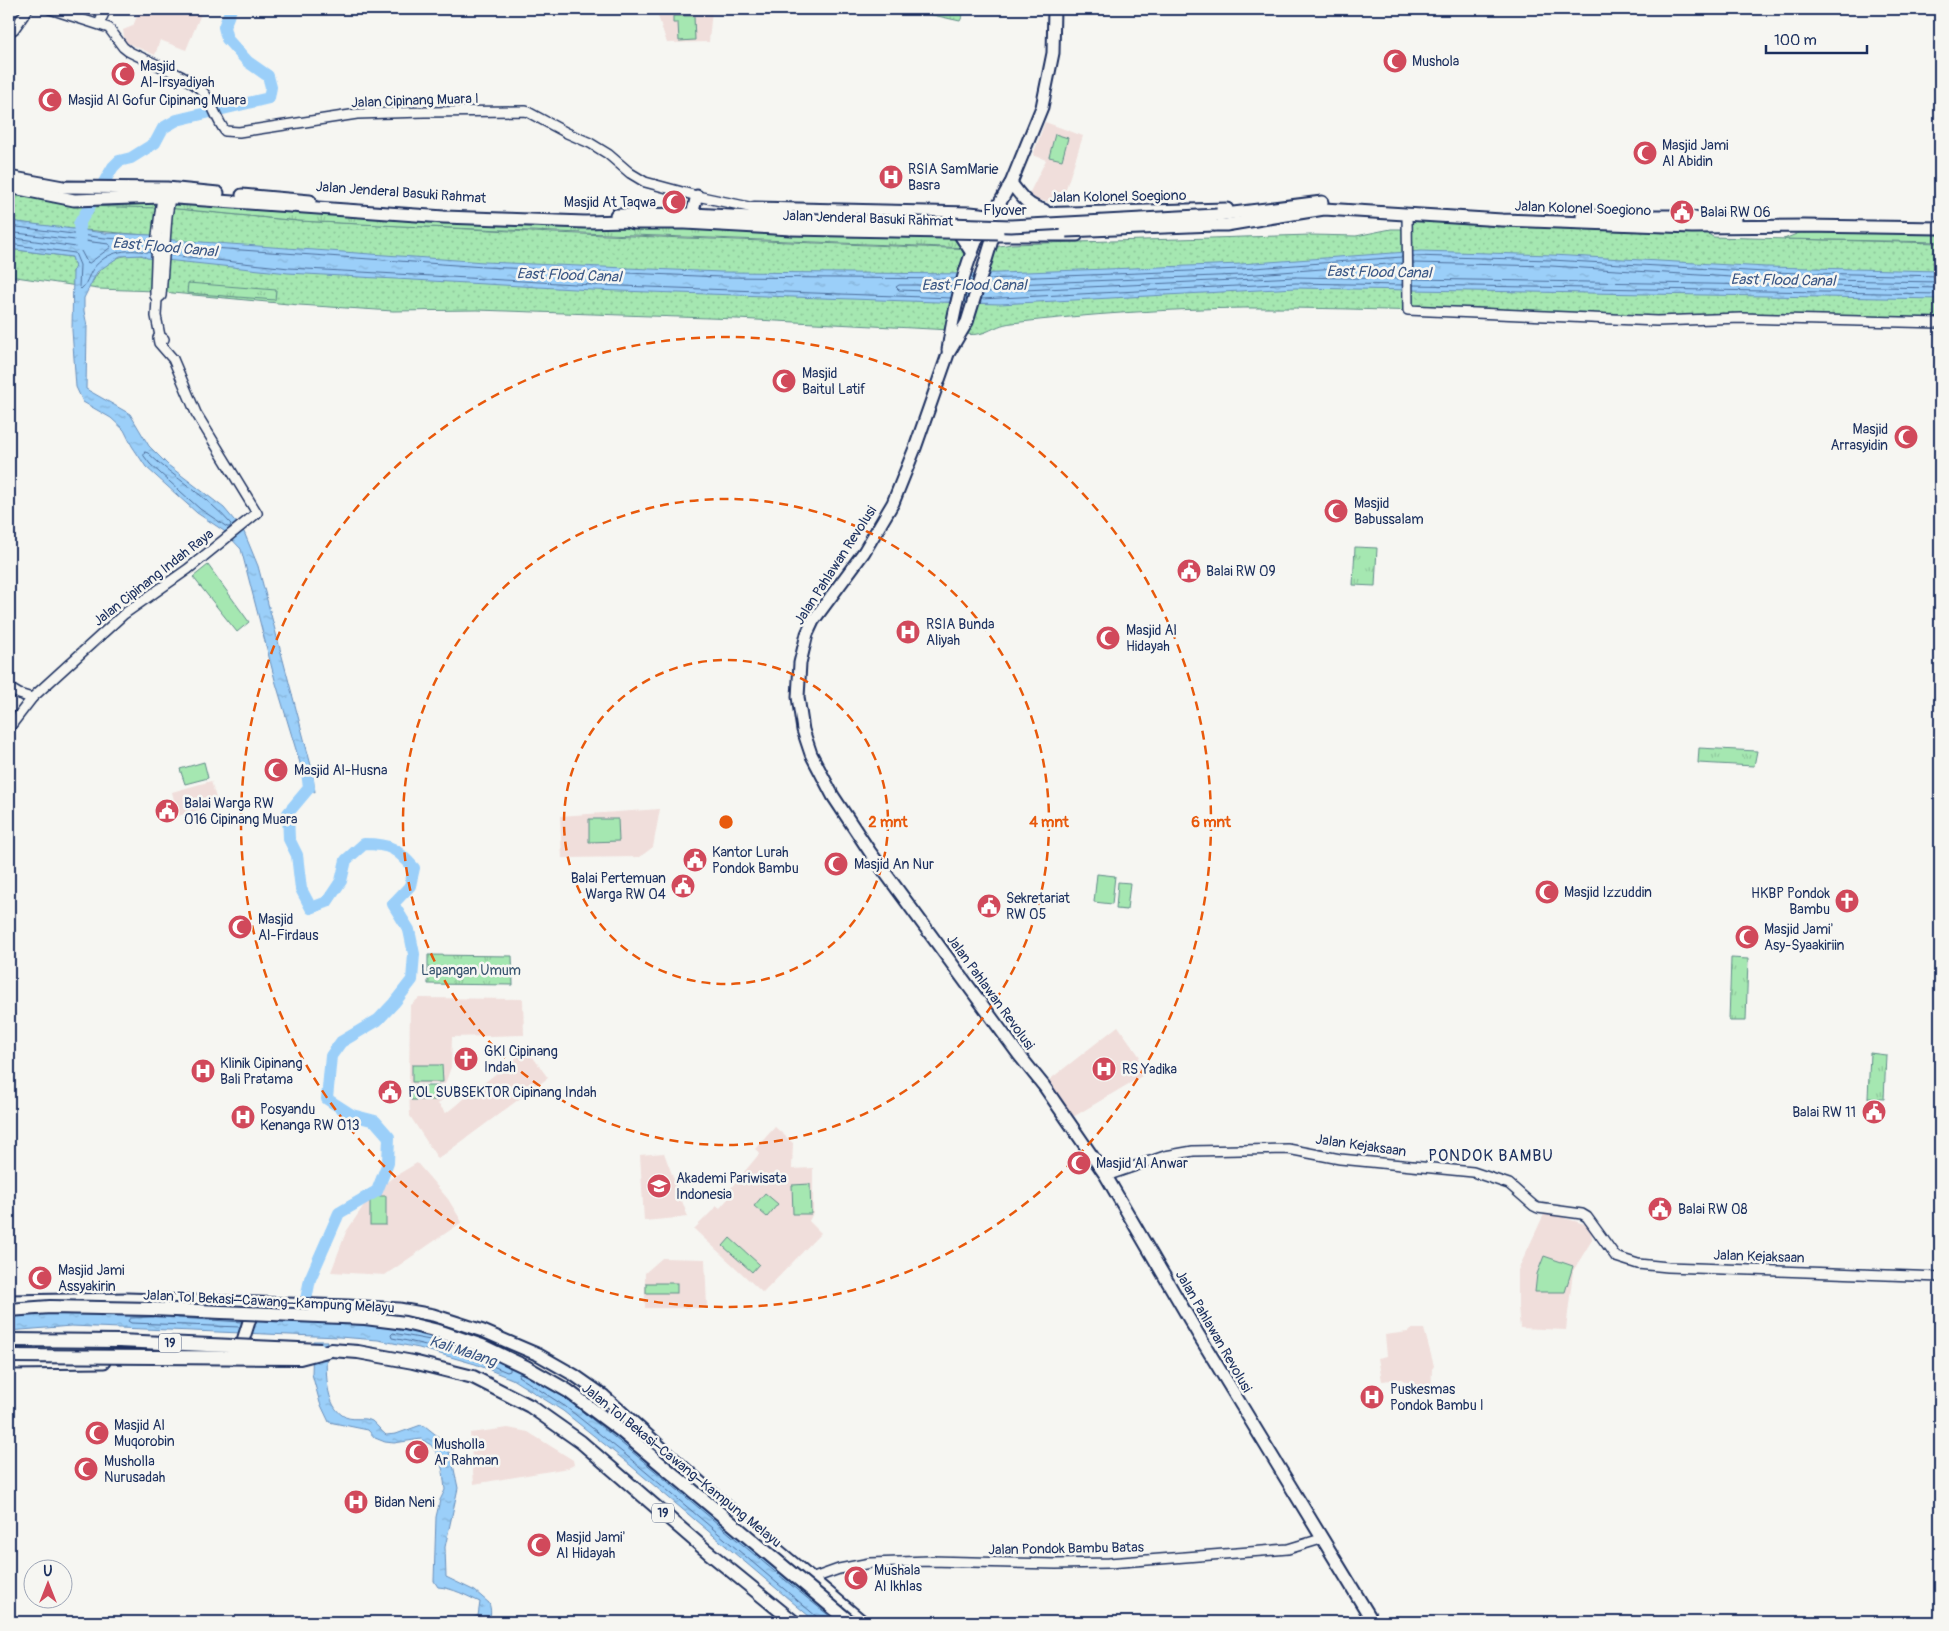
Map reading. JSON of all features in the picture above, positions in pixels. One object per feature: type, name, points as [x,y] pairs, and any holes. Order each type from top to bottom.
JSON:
[{"type":"highway","name":"Jalan Tol Bekasi–Cawang–Kampung Melayu","points":[[9,1310],[152,1308],[365,1318],[404,1323],[438,1331],[482,1346],[526,1367],[568,1391],[620,1430],[850,1622]]},
{"type":"highway","name":"19","points":[[9,1340],[120,1341],[358,1352],[414,1362],[473,1377],[530,1406],[581,1442],[708,1552],[794,1622]]},
{"type":"highway","points":[[9,1356],[300,1358],[331,1350]]},
{"type":"main road","name":"Jalan Pahlawan Revolusi","points":[[948,354],[952,321],[978,235],[995,214],[1011,183],[1037,122],[1047,92],[1053,53],[1054,9]]},
{"type":"main road","name":"Jalan Jenderal Basuki Rahmat","points":[[9,177],[63,187],[125,192],[166,198],[207,199],[268,206],[444,217],[755,217],[904,212],[995,214]]},
{"type":"main road","points":[[970,213],[979,211],[997,200],[1011,183],[1022,200],[1033,207],[1052,212]]},
{"type":"main road","name":"Jalan Jenderal Basuki Rahmat","points":[[9,188],[66,199],[105,200],[125,192],[167,188],[436,210],[603,216],[692,214],[755,217],[792,224]]},
{"type":"main road","points":[[692,214],[697,196]]},
{"type":"main road","name":"Jalan Kolonel Soegiono","points":[[995,214],[1214,208],[1249,211],[1323,202],[1563,216],[1687,216],[1699,219],[1940,222]]},
{"type":"main road","name":"Jalan Kolonel Soegiono","points":[[978,235],[1164,232],[1219,222],[1324,209],[1545,222],[1702,227],[1940,228]]},
{"type":"main road","name":"Jalan Kolonel Soegiono","points":[[1219,222],[1249,211]]},
{"type":"main road","points":[[904,212],[916,216],[935,216],[941,218],[942,227],[940,231],[933,234]]},
{"type":"main road","points":[[1040,235],[1033,230],[1033,221],[1052,212]]},
{"type":"main road","name":"Jalan Pahlawan Revolusi","points":[[995,214],[999,235],[987,255],[967,322],[948,354],[915,448],[892,503],[864,552],[813,621],[807,634],[800,663],[798,697],[803,730],[811,754],[832,793],[870,852],[1018,1055],[1044,1086],[1106,1176],[1321,1539],[1373,1622]]},
{"type":"main road","name":"Jalan Jenderal Basuki Rahmat","points":[[755,217],[780,231],[978,235]]},
{"type":"main road","name":"Flyover","points":[[792,224],[1016,233],[1219,222]]},
{"type":"main road","points":[[960,235],[971,255]]},
{"type":"main road","points":[[9,1301],[127,1299],[300,1304],[398,1310],[433,1315],[483,1331],[539,1354],[559,1365],[604,1396],[742,1520],[863,1622]]},
{"type":"main road","points":[[197,1302],[206,1306],[252,1310],[291,1309],[300,1304]]},
{"type":"main road","points":[[9,1363],[236,1359],[252,1310]]},
{"type":"street","points":[[9,32],[14,29],[28,9]]},
{"type":"street","points":[[50,9],[99,24],[106,9]]},
{"type":"street","name":"Jalan Cipinang Muara I","points":[[99,24],[109,28],[122,47],[128,51],[178,75],[198,87],[205,94],[221,126],[225,130],[240,132],[357,114],[526,111],[566,133],[590,143],[645,182],[697,196],[755,217]]},
{"type":"street","name":"Jalan Cipinang Indah Raya","points":[[9,728],[32,698],[124,614],[188,569],[257,512],[196,413],[173,359],[161,341],[156,316],[158,300],[155,296],[158,284],[166,198]]},
{"type":"street","points":[[1407,214],[1408,310],[1657,321],[1741,318],[1940,323]]},
{"type":"street","points":[[9,688],[19,694],[32,698]]},
{"type":"street","points":[[19,694],[26,706]]},
{"type":"street","name":"Jalan Kejaksaan","points":[[1106,1176],[1166,1156],[1185,1152],[1297,1150],[1340,1159],[1462,1170],[1483,1174],[1509,1184],[1538,1208],[1582,1214],[1587,1217],[1616,1257],[1638,1264],[1659,1267],[1940,1276]]},
{"type":"street","name":"Jalan Pondok Bambu Batas","points":[[811,1578],[838,1569],[870,1564],[930,1561],[1108,1564],[1288,1549],[1321,1539]]},
{"type":"shaded area","points":[[140,9],[203,9],[186,50],[160,40],[155,55],[125,42],[123,30],[133,26]]},
{"type":"shaded area","points":[[658,9],[712,9],[709,42],[667,43],[658,16]]},
{"type":"shaded area","points":[[1045,122],[1083,136],[1061,204],[1027,198],[1046,160],[1033,155]]},
{"type":"shaded area","points":[[211,781],[218,805],[178,816],[172,792]]},
{"type":"shaded area","points":[[660,809],[653,847],[640,857],[562,858],[560,816]]},
{"type":"shaded area","points":[[419,998],[523,999],[524,1035],[452,1037],[451,1067],[445,1084],[409,1084],[410,1006]]},
{"type":"shaded area","name":"RS Yadika","points":[[1118,1026],[1140,1057],[1138,1058],[1147,1073],[1073,1117],[1050,1082],[1044,1084]]},
{"type":"shaded area","points":[[527,1049],[548,1078],[438,1159],[410,1116],[409,1087],[445,1087],[446,1096],[438,1104],[446,1113]]},
{"type":"shaded area","points":[[775,1127],[793,1143],[792,1169],[813,1168],[813,1213],[809,1221],[821,1233],[763,1293],[694,1229],[717,1206],[720,1208],[733,1193],[730,1189],[760,1153],[755,1149]]},
{"type":"shaded area","name":"Akademi Pariwisata Indonesia","points":[[664,1153],[688,1217],[644,1221],[640,1155]]},
{"type":"shaded area","points":[[417,1163],[448,1199],[462,1222],[385,1275],[331,1272],[346,1232],[370,1196],[392,1178]]},
{"type":"shaded area","points":[[1545,1212],[1591,1226],[1592,1240],[1573,1271],[1566,1330],[1520,1328],[1518,1270]]},
{"type":"shaded area","points":[[662,1258],[705,1259],[707,1308],[645,1308],[645,1273]]},
{"type":"shaded area","points":[[1411,1329],[1424,1329],[1434,1366],[1432,1369],[1431,1394],[1414,1395],[1415,1387],[1401,1379],[1382,1381],[1378,1358],[1387,1356],[1385,1335],[1408,1332]]},
{"type":"shaded area","points":[[508,1428],[528,1432],[573,1460],[574,1465],[568,1468],[474,1484],[470,1433]]},
{"type":"green space","points":[[906,9],[966,9],[960,21]]},
{"type":"green space","points":[[673,16],[694,16],[695,40],[679,41],[678,23],[673,23]]},
{"type":"green space","points":[[1055,134],[1068,138],[1062,160],[1049,157]]},
{"type":"green space","points":[[9,187],[41,194],[162,197],[160,208],[80,206],[9,194]]},
{"type":"green space","points":[[9,193],[160,208],[157,236],[60,228],[9,221]]},
{"type":"green space","points":[[170,198],[960,235],[969,248],[299,221],[168,208]]},
{"type":"green space","points":[[168,208],[298,221],[974,249],[951,330],[737,319],[477,310],[393,311],[299,305],[162,292]]},
{"type":"green space","points":[[1407,214],[1705,232],[1713,237],[1940,243],[1940,323],[1690,322],[1398,310],[1244,308],[1070,317],[1005,324],[977,334],[961,333],[989,248],[1011,244],[1311,235],[1356,236],[1391,229],[1407,229]]},
{"type":"green space","points":[[1804,226],[1940,228],[1940,242],[1784,239],[1799,233]]},
{"type":"green space","points":[[9,249],[72,257],[75,266],[73,272],[93,281],[101,269],[112,260],[132,255],[156,259],[155,291],[98,289],[9,276]]},
{"type":"green space","points":[[188,283],[276,290],[275,300],[187,293]]},
{"type":"green space","points":[[1355,547],[1377,548],[1375,586],[1353,585]]},
{"type":"green space","points":[[208,565],[249,622],[237,632],[193,577]]},
{"type":"green space","points":[[1699,748],[1757,751],[1754,766],[1698,763]]},
{"type":"green space","points":[[204,762],[208,778],[185,784],[180,769]]},
{"type":"green space","points":[[589,819],[618,819],[619,841],[589,842]]},
{"type":"green space","points":[[1097,874],[1115,876],[1112,904],[1094,902]]},
{"type":"green space","points":[[1118,882],[1130,883],[1127,910],[1116,909]]},
{"type":"green space","name":"Lapangan Umum","points":[[428,955],[512,956],[513,985],[428,984]]},
{"type":"green space","points":[[1731,958],[1748,959],[1746,1021],[1729,1021]]},
{"type":"green space","points":[[1870,1053],[1886,1055],[1884,1099],[1868,1098]]},
{"type":"green space","points":[[412,1065],[442,1065],[443,1082],[412,1082]]},
{"type":"green space","points":[[411,1086],[440,1086],[439,1100],[411,1100]]},
{"type":"green space","points":[[810,1184],[811,1214],[793,1214],[792,1185]]},
{"type":"green space","points":[[765,1193],[778,1204],[767,1217],[754,1206]]},
{"type":"green space","points":[[370,1196],[386,1196],[386,1225],[370,1225]]},
{"type":"green space","points":[[730,1238],[759,1264],[752,1272],[723,1246]]},
{"type":"green space","points":[[1544,1256],[1573,1266],[1565,1292],[1535,1292],[1537,1274]]},
{"type":"green space","points":[[646,1283],[677,1283],[677,1293],[646,1293]]},
{"type":"water","name":"East Flood Canal","points":[[9,221],[105,233],[151,235],[173,240],[484,262],[721,272],[973,274],[1241,264],[1421,251],[1552,255],[1766,267],[1940,271],[1940,299],[1296,288],[1000,304],[592,290],[288,273],[147,258],[142,255],[120,256],[97,272],[84,298],[87,326],[86,389],[130,414],[149,446],[168,465],[224,508],[244,532],[258,566],[312,769],[315,792],[305,787],[241,549],[224,531],[197,513],[146,467],[124,430],[111,418],[83,402],[76,387],[72,330],[73,272],[75,266],[72,257],[9,249]]},
{"type":"water","name":"Kali Malang","points":[[121,1313],[375,1325],[429,1333],[503,1358],[572,1397],[845,1622],[816,1622],[563,1411],[512,1379],[475,1364],[419,1348],[378,1340],[339,1337],[71,1326],[9,1331],[9,1315]]},
{"type":"water","points":[[313,1341],[327,1341],[326,1370],[329,1391],[336,1409],[342,1415],[349,1418],[372,1421],[386,1435],[396,1434],[421,1425],[425,1426],[445,1442],[452,1460],[458,1488],[445,1547],[446,1577],[475,1591],[489,1603],[491,1613],[487,1622],[456,1622],[478,1616],[480,1602],[454,1591],[438,1587],[434,1581],[436,1517],[440,1500],[445,1490],[443,1471],[438,1455],[431,1445],[421,1439],[394,1443],[385,1442],[375,1438],[368,1430],[329,1422],[320,1403],[312,1374]]},
{"type":"waterway","points":[[81,245],[79,224],[113,167],[119,161],[131,158],[155,143],[163,128],[177,120],[269,98],[271,87],[268,76],[248,62],[227,39],[224,27],[231,9]]},
{"type":"waterway","points":[[303,1315],[310,1279],[339,1213],[377,1191],[388,1163],[389,1137],[375,1121],[352,1115],[327,1099],[331,1056],[341,1042],[378,1020],[394,1003],[412,980],[414,954],[409,930],[393,904],[410,886],[414,868],[403,856],[393,849],[381,845],[364,844],[346,860],[341,881],[327,902],[311,908],[301,889],[297,855],[289,839],[288,813],[309,788],[307,772]]},
{"type":"place","name":"Mushola","points":[[1395,61]]},
{"type":"place","name":"Masjid Al-Irsyadiyah","points":[[123,74]]},
{"type":"place","name":"Masjid Al Gofur Cipinang Muara","points":[[50,100]]},
{"type":"place","name":"Masjid Jami Al Abidin","points":[[1645,153]]},
{"type":"place","name":"RSIA SamMarie Basra","points":[[891,177]]},
{"type":"place","name":"Masjid At Taqwa","points":[[674,202]]},
{"type":"place","name":"Balai RW 06","points":[[1682,212]]},
{"type":"place","name":"Masjid Baitul Latif","points":[[784,381]]},
{"type":"place","name":"Masjid Arrasyidin","points":[[1906,437]]},
{"type":"place","name":"Masjid Babussalam","points":[[1336,511]]},
{"type":"place","name":"Balai RW 09","points":[[1189,571]]},
{"type":"place","name":"RSIA Bunda Aliyah","points":[[908,632]]},
{"type":"place","name":"Masjid Al Hidayah","points":[[1108,638]]},
{"type":"place","name":"Masjid Al-Husna","points":[[276,770]]},
{"type":"place","name":"Balai Warga RW 016 Cipinang Muara","points":[[167,811]]},
{"type":"place","name":"Kantor Lurah Pondok Bambu","points":[[695,860]]},
{"type":"place","name":"Masjid An Nur","points":[[836,864]]},
{"type":"place","name":"Balai Pertemuan Warga RW 04","points":[[683,886]]},
{"type":"place","name":"Masjid Izzuddin","points":[[1547,892]]},
{"type":"place","name":"HKBP Pondok Bambu","points":[[1847,901]]},
{"type":"place","name":"Sekretariat RW 05","points":[[989,906]]},
{"type":"place","name":"Masjid Al-Firdaus","points":[[240,927]]},
{"type":"place","name":"Masjid Jami' Asy-Syaakiriin","points":[[1747,937]]},
{"type":"place","name":"GKI Cipinang Indah","points":[[466,1059]]},
{"type":"place","name":"RS Yadika","points":[[1104,1069]]},
{"type":"place","name":"Klinik Cipinang Bali Pratama","points":[[203,1071]]},
{"type":"place","name":"POL SUBSEKTOR Cipinang Indah","points":[[390,1092]]},
{"type":"place","name":"Balai RW 11","points":[[1874,1112]]},
{"type":"place","name":"Posyandu Kenanga RW 013","points":[[243,1117]]},
{"type":"place","name":"Masjid Al Anwar","points":[[1079,1163]]},
{"type":"place","name":"Akademi Pariwisata Indonesia","points":[[659,1186]]},
{"type":"place","name":"Balai RW 08","points":[[1660,1209]]},
{"type":"place","name":"Masjid Jami Assyakirin","points":[[40,1278]]},
{"type":"place","name":"Puskesmas Pondok Bambu I","points":[[1372,1397]]},
{"type":"place","name":"Masjid Al Muqorobin","points":[[97,1433]]},
{"type":"place","name":"Musholla Ar Rahman","points":[[417,1452]]},
{"type":"place","name":"Musholla Nurusadah","points":[[86,1469]]},
{"type":"place","name":"Bidan Neni","points":[[356,1502]]},
{"type":"place","name":"Masjid Jami' Al Hidayah","points":[[539,1545]]},
{"type":"place","name":"Mushala Al Ikhlas","points":[[856,1578]]},
{"type":"district","name":"PONDOK BAMBU","points":[[1491,1155]]}]
